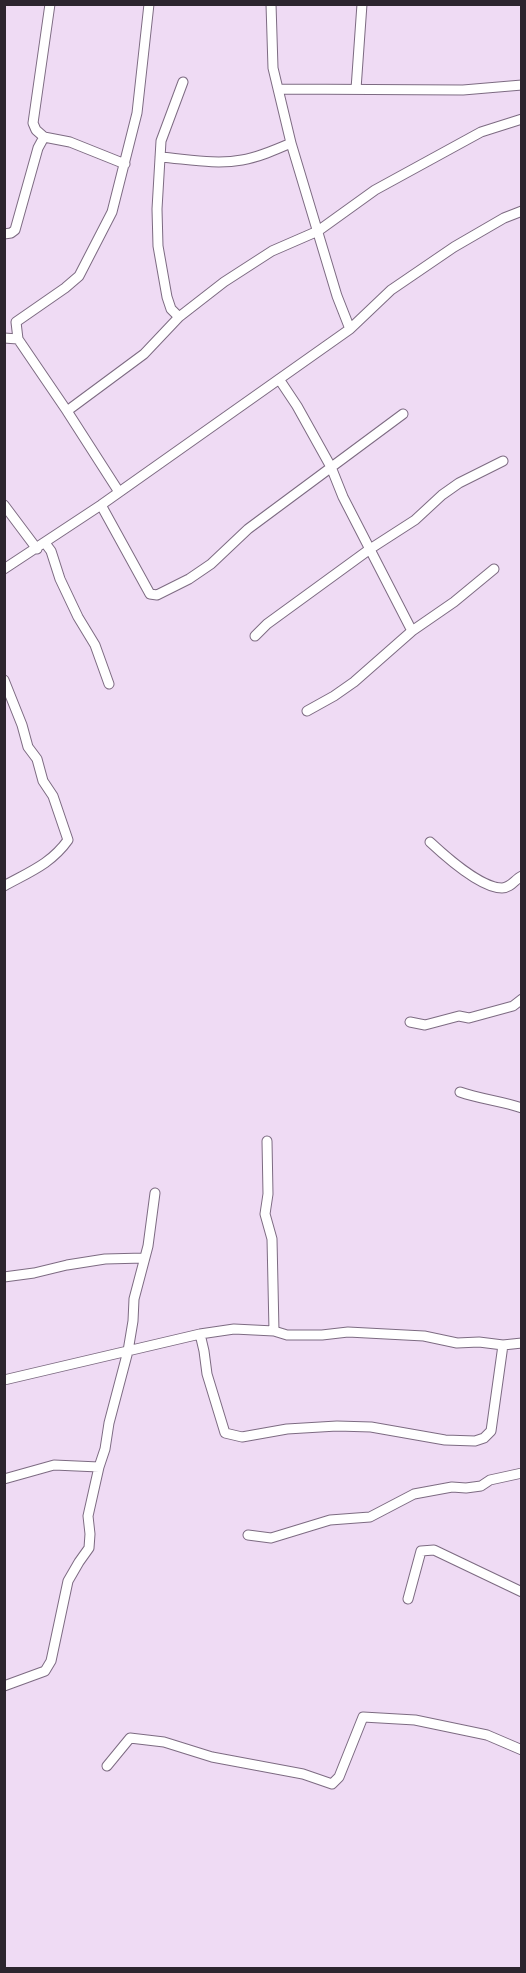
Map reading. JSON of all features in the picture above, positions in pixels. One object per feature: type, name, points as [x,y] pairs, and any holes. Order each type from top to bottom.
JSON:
[{"type":"street","points":[[50,4],[33,123],[36,130],[44,137],[70,142],[125,164]]},
{"type":"street","points":[[119,492],[18,339],[16,322],[79,276],[112,212],[137,113],[149,4]]},
{"type":"street","points":[[271,4],[273,68],[291,143],[337,296],[350,329]]},
{"type":"street","points":[[356,89],[362,4]]},
{"type":"street","points":[[179,317],[171,309],[167,297],[158,246],[157,209],[161,141],[165,125],[183,82]]},
{"type":"street","points":[[279,89],[463,90],[522,85]]},
{"type":"street","points":[[67,411],[144,354],[179,317],[224,282],[272,251],[318,231],[375,190],[481,132],[522,119]]},
{"type":"street","points":[[4,234],[15,230],[38,148],[44,137]]},
{"type":"street","points":[[160,157],[205,161],[241,160],[268,153],[291,143]]},
{"type":"street","points":[[4,569],[101,505],[350,329],[391,290],[436,259],[504,218],[522,211]]},
{"type":"street","points":[[4,338],[18,339]]},
{"type":"street","points":[[279,379],[331,467],[343,497],[412,631]]},
{"type":"street","points":[[101,505],[150,594],[157,595],[189,579],[211,564],[248,529],[403,414]]},
{"type":"street","points":[[255,636],[267,624],[370,549],[415,520],[459,483],[503,461]]},
{"type":"street","points":[[4,505],[41,546],[51,551],[60,579],[94,645],[109,684]]},
{"type":"street","points":[[308,711],[354,682],[412,631],[454,602],[494,569]]},
{"type":"street","points":[[4,680],[28,747],[37,759],[43,781],[53,796],[68,840],[51,860],[34,872],[4,886]]},
{"type":"street","points":[[430,842],[457,866],[480,881],[503,888],[510,886],[522,876]]},
{"type":"street","points":[[410,1022],[425,1025],[459,1016],[469,1018],[517,1006],[522,999]]},
{"type":"street","points":[[460,1092],[522,1108]]},
{"type":"street","points":[[267,1141],[268,1194],[265,1214],[272,1239],[274,1330]]},
{"type":"street","points":[[4,1686],[45,1671],[51,1662],[68,1581],[89,1548],[88,1516],[128,1351],[134,1299],[148,1246],[155,1193]]},
{"type":"street","points":[[4,1277],[105,1259],[144,1258]]},
{"type":"street","points":[[4,1380],[200,1334],[234,1329],[274,1330],[287,1335],[378,1333],[424,1336],[457,1343],[479,1342],[503,1345],[522,1343]]},
{"type":"street","points":[[200,1334],[207,1374],[225,1433],[242,1437],[287,1429],[338,1426],[371,1427],[446,1440],[475,1441],[484,1438],[490,1431],[494,1418],[503,1345]]},
{"type":"street","points":[[4,1479],[54,1465],[99,1467]]},
{"type":"street","points":[[248,1535],[271,1538],[330,1520],[370,1517],[414,1494],[452,1487],[481,1486],[490,1480],[522,1473]]},
{"type":"street","points":[[408,1599],[421,1551],[435,1550],[522,1592]]},
{"type":"street","points":[[107,1766],[130,1738],[164,1742],[212,1757],[303,1774],[332,1784],[339,1777],[363,1717],[415,1720],[487,1735],[522,1750]]}]
